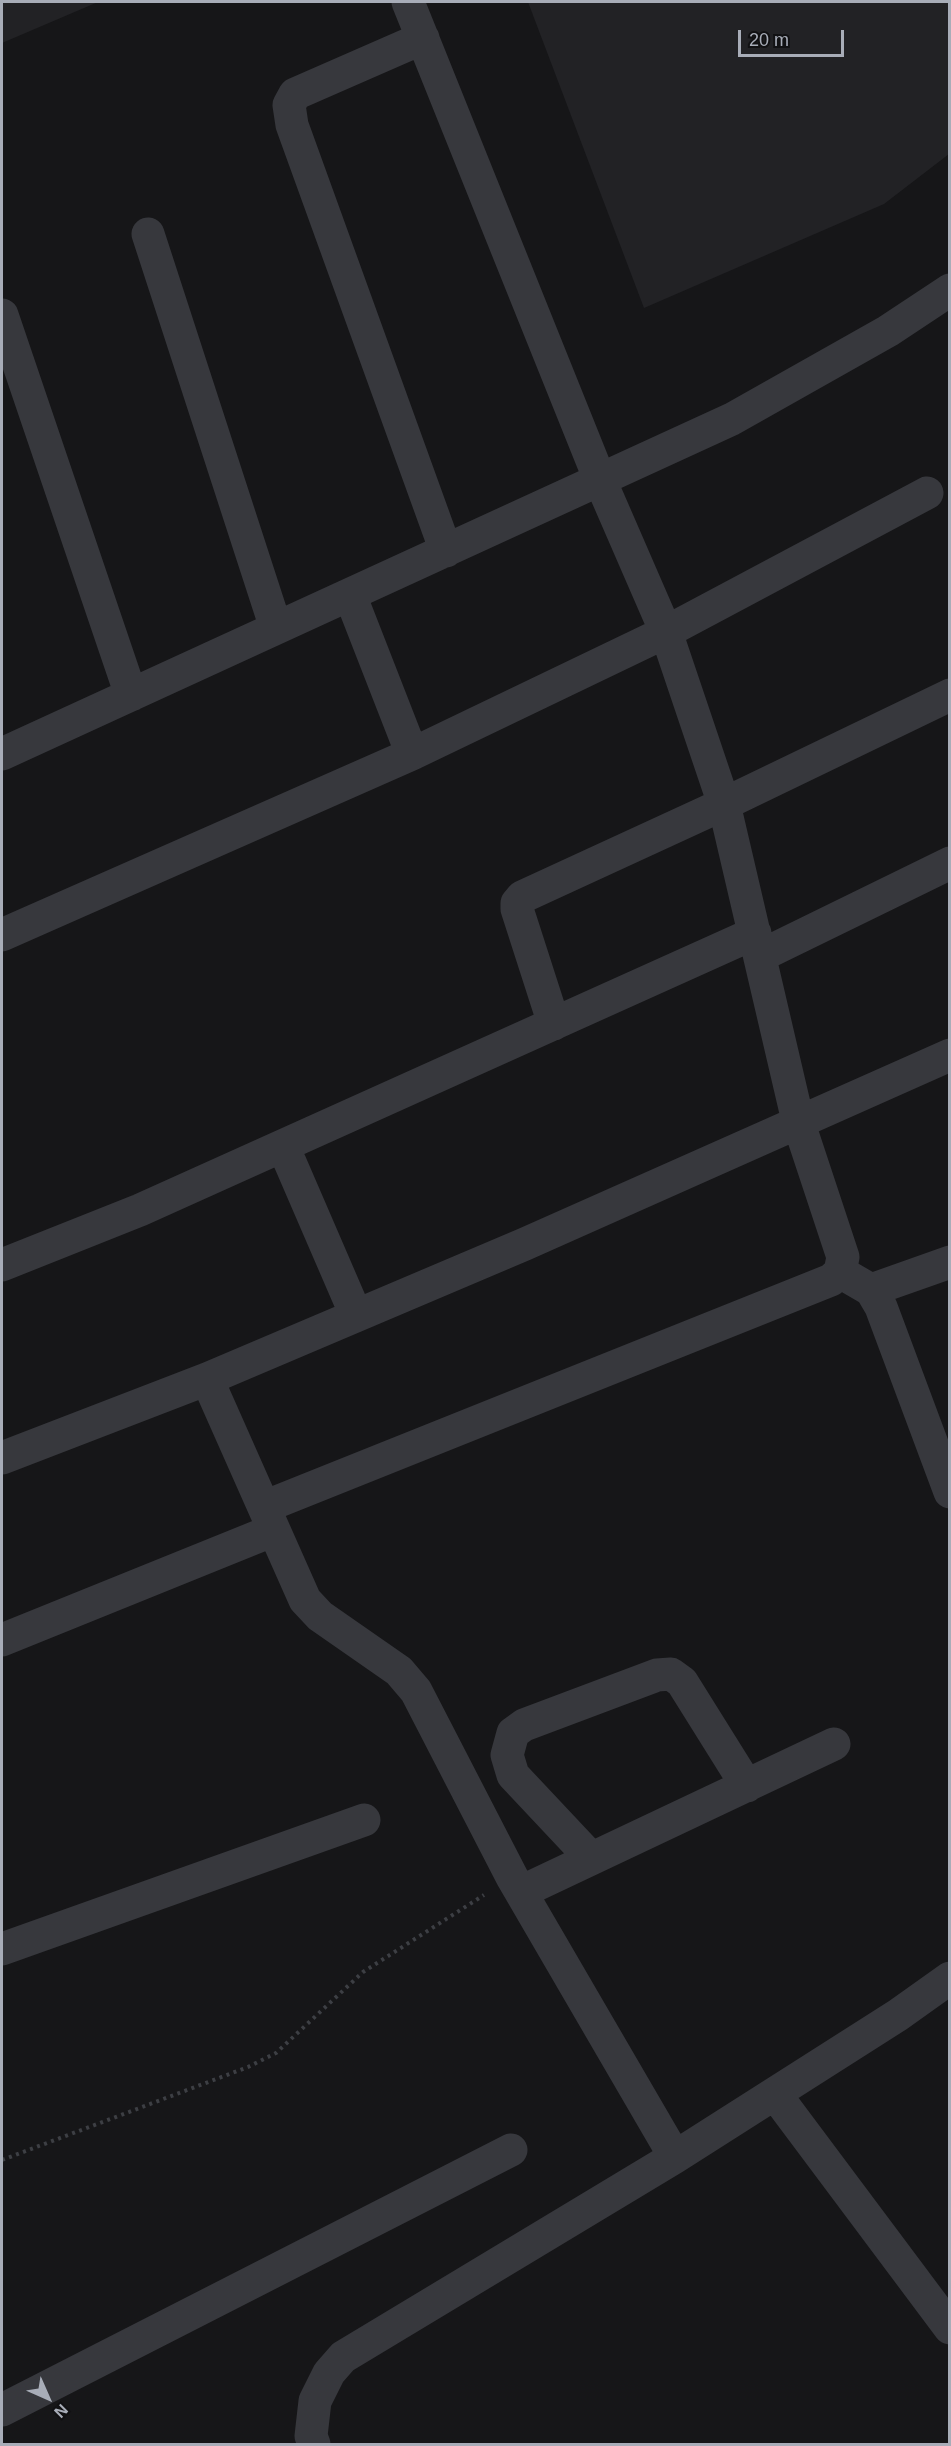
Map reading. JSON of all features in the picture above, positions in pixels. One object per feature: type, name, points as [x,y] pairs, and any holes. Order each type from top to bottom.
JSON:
[{"type":"street","points":[[2,1640],[269,1518],[831,1280],[840,1272],[843,1257],[798,1121],[724,804],[666,632],[600,480],[408,2]]},
{"type":"street","points":[[423,38],[295,94],[289,105],[292,126],[446,551]]},
{"type":"street","points":[[148,234],[276,628]]},
{"type":"street","points":[[2,754],[732,419],[888,331],[950,290]]},
{"type":"street","points":[[2,315],[131,695]]},
{"type":"street","points":[[2,935],[412,754],[666,632],[927,493]]},
{"type":"street","points":[[350,595],[412,754]]},
{"type":"street","points":[[554,1024],[517,909],[517,903],[522,897],[724,804],[950,695]]},
{"type":"street","points":[[2,1265],[141,1210],[554,1024],[758,945],[950,863]]},
{"type":"street","points":[[2,1458],[207,1379],[525,1244],[950,1055]]},
{"type":"street","points":[[284,1146],[356,1315]]},
{"type":"street","points":[[870,1290],[950,1262]]},
{"type":"street","points":[[840,1272],[870,1290],[881,1307],[950,1492]]},
{"type":"street","points":[[207,1379],[305,1600],[320,1616],[399,1671],[416,1691],[517,1885],[675,2157]]},
{"type":"street","points":[[591,1858],[513,1775],[507,1755],[513,1733],[524,1725],[657,1675],[671,1674],[682,1682],[747,1786]]},
{"type":"street","points":[[517,1885],[591,1858],[834,1744]]},
{"type":"street","points":[[2,1949],[364,1820]]},
{"type":"street","points":[[314,2445],[311,2436],[315,2401],[329,2373],[343,2357],[675,2157],[950,1978]]},
{"type":"street","points":[[775,2094],[950,2328]]},
{"type":"street","points":[[2,2410],[511,2150]]},
{"type":"path","points":[[2,2160],[248,2067],[276,2053],[363,1972],[517,1885]]},
{"type":"shaded area","points":[[2,2],[98,2],[2,43]]},
{"type":"shaded area","points":[[528,2],[949,2],[949,154],[884,204],[644,308]]}]
